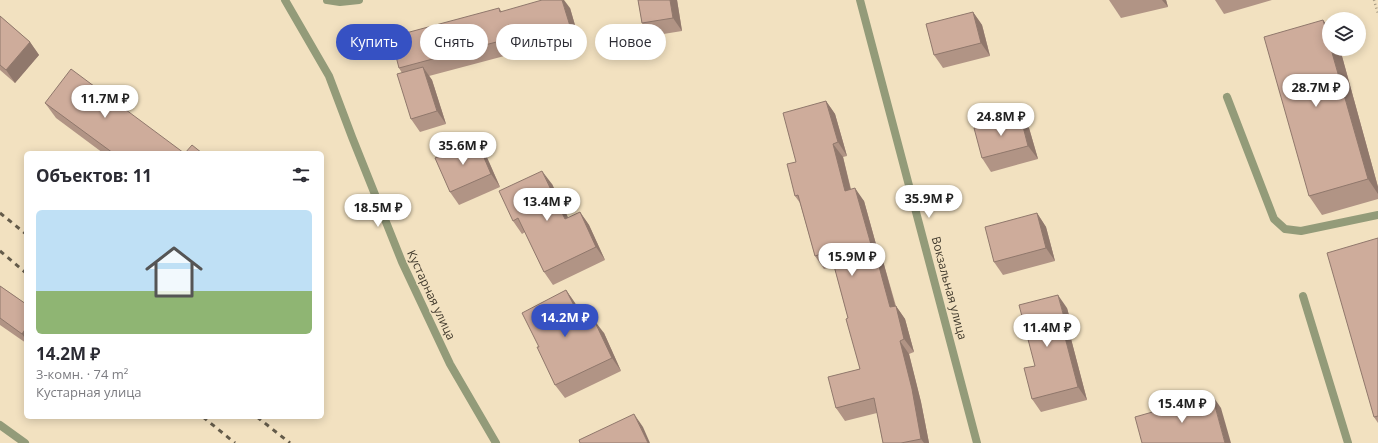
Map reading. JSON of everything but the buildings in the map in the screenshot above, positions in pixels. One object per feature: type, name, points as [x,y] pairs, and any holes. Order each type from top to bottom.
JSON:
[{"type":"street","name":"Кустарная улица","points":[[285,0],[329,76],[402,262],[450,364],[496,443]]},
{"type":"street","points":[[327,0],[340,2],[360,0]]},
{"type":"street","name":"Вокзальная улица","points":[[860,0],[977,443]]},
{"type":"street","points":[[1228,97],[1274,219],[1285,229],[1301,231],[1378,215]]},
{"type":"street","points":[[1303,296],[1348,443]]},
{"type":"street","points":[[0,424],[25,443]]},
{"type":"path","points":[[1374,0],[1378,14]]},
{"type":"railway","points":[[0,213],[24,232]]},
{"type":"railway","points":[[0,251],[24,271]]},
{"type":"railway","points":[[205,419],[235,443]]},
{"type":"railway","points":[[260,419],[290,443]]}]
